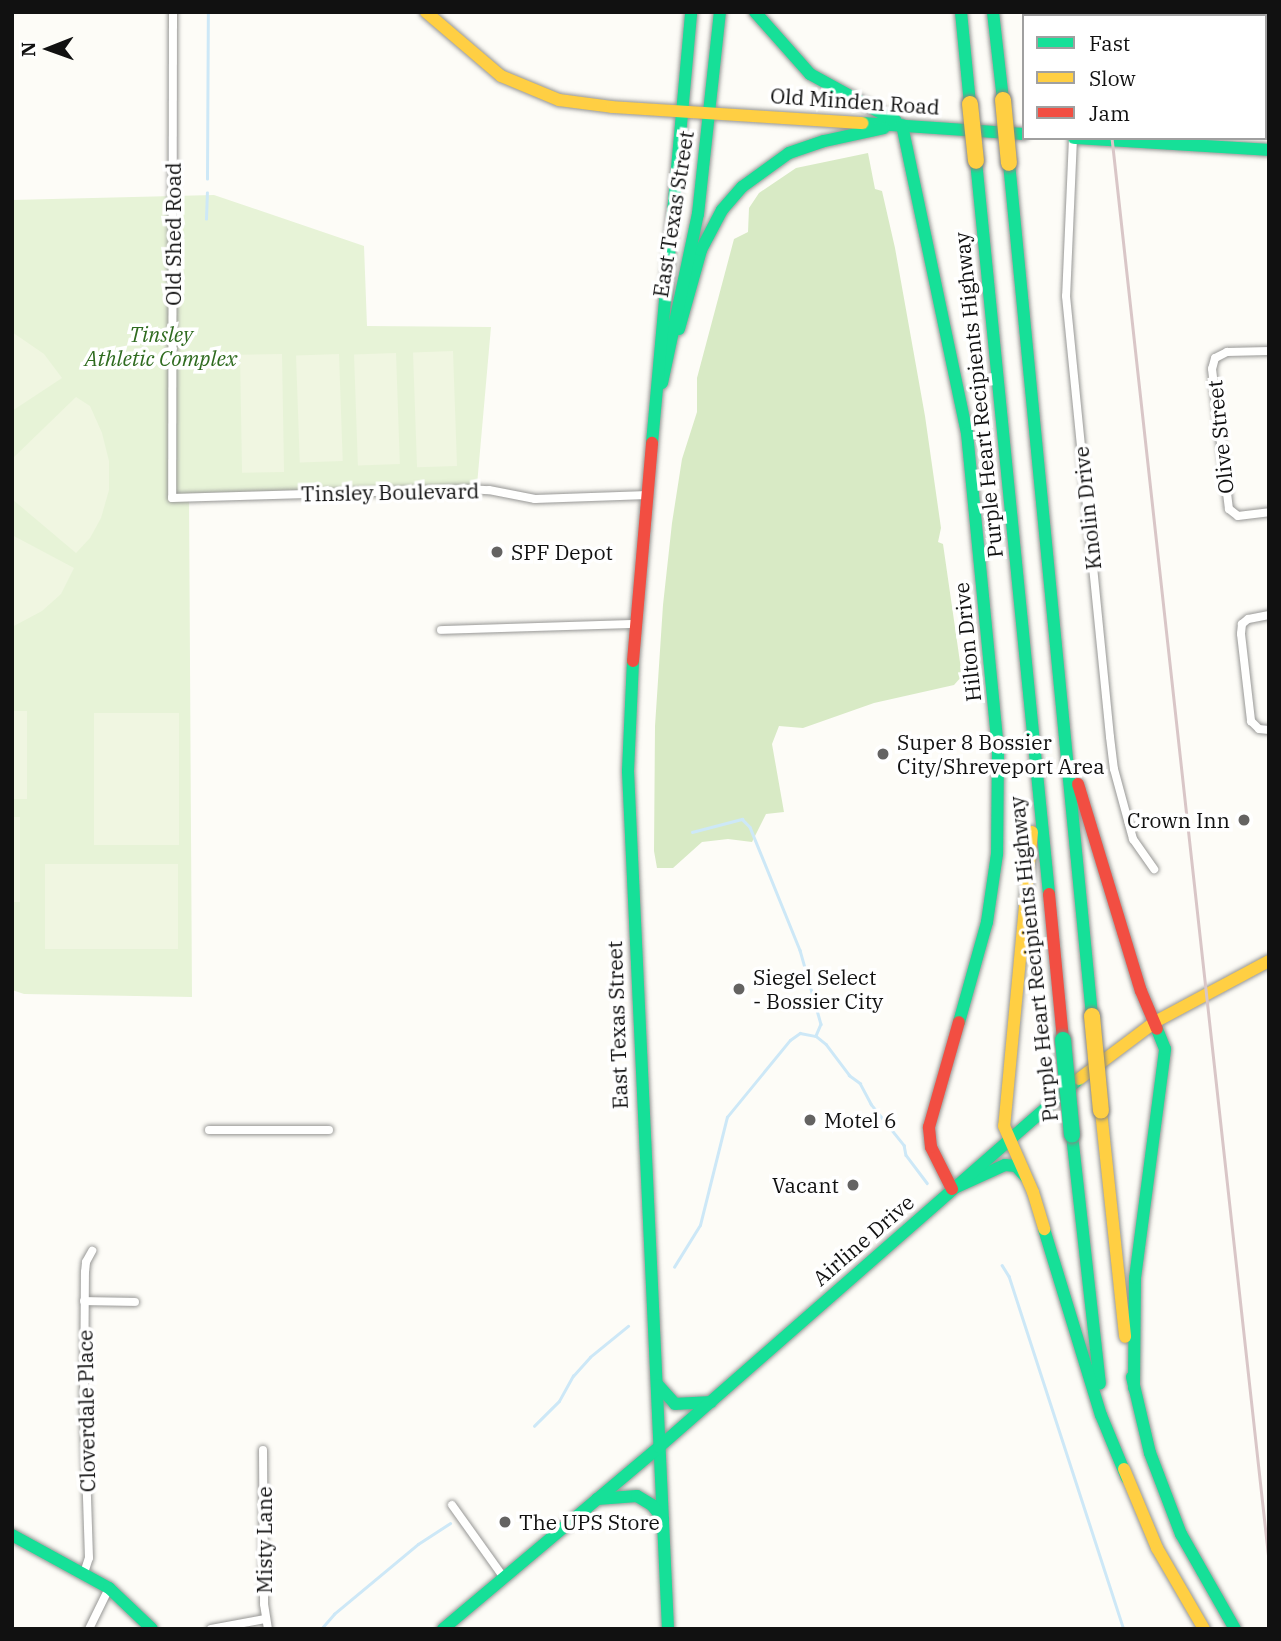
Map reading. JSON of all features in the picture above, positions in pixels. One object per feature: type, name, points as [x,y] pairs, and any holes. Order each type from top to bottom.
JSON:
[{"type":"main road","name":"Old Minden Road","points":[[426,12],[487,65],[537,93],[585,105],[684,109],[1022,134]]},
{"type":"main road","name":"East Texas Street","points":[[668,1629],[629,822],[629,706],[655,421],[657,364],[684,109],[691,12]]},
{"type":"main road","name":"East Texas Street","points":[[655,421],[698,214],[720,12]]},
{"type":"main road","points":[[755,12],[810,74],[902,125]]},
{"type":"main road","name":"Purple Heart Recipients Highway","points":[[961,12],[1094,1348],[1107,1413],[1127,1478],[1157,1548],[1204,1629]]},
{"type":"main road","points":[[993,12],[1121,1306],[1134,1388],[1150,1453],[1181,1534],[1231,1623]]},
{"type":"main road","points":[[664,375],[701,250],[722,210],[742,187],[773,163],[808,146],[902,125]]},
{"type":"main road","name":"Hilton Drive","points":[[902,125],[965,423],[998,747],[997,854],[987,922],[929,1127],[930,1147],[952,1189]]},
{"type":"main road","points":[[1106,140],[1269,150]]},
{"type":"main road","points":[[1059,676],[1079,790],[1141,991],[1165,1049],[1135,1278],[1134,1388]]},
{"type":"main road","points":[[1033,749],[1031,849],[1004,1126],[1011,1136],[1033,1192],[1101,1415],[1127,1478]]},
{"type":"main road","name":"Airline Drive","points":[[443,1629],[659,1447],[1011,1136],[1104,1058],[1155,1022],[1269,961]]},
{"type":"main road","points":[[952,1189],[1005,1165],[1021,1169],[1033,1192]]},
{"type":"main road","points":[[656,1380],[664,1395],[675,1404],[711,1402]]},
{"type":"main road","points":[[597,1499],[637,1496],[652,1505],[663,1519]]},
{"type":"main road","points":[[12,1535],[109,1588],[152,1629]]},
{"type":"street","name":"Old Shed Road","points":[[172,498],[173,12]]},
{"type":"street","name":"Knolin Drive","points":[[1074,140],[1066,296],[1112,759],[1133,839],[1154,869]]},
{"type":"street","name":"Olive Street","points":[[1269,351],[1227,352],[1215,358],[1212,369],[1227,504],[1234,515],[1269,512]]},
{"type":"street","name":"Tinsley Boulevard","points":[[172,498],[467,489],[489,490],[535,499],[648,495]]},
{"type":"street","points":[[1269,615],[1248,619],[1242,624],[1249,713],[1254,726],[1269,730]]},
{"type":"street","points":[[441,630],[635,624]]},
{"type":"street","points":[[208,1130],[329,1130]]},
{"type":"street","name":"Cloverdale Place","points":[[85,1573],[89,1558],[84,1409],[84,1301],[86,1262],[92,1251]]},
{"type":"street","points":[[84,1301],[135,1302]]},
{"type":"street","name":"Misty Lane","points":[[263,1450],[265,1619],[268,1629]]},
{"type":"street","points":[[452,1505],[504,1578]]},
{"type":"street","points":[[89,1629],[109,1588]]},
{"type":"street","points":[[211,1629],[265,1619]]},
{"type":"green space","points":[[868,153],[875,189],[882,191],[895,248],[925,416],[941,528],[938,542],[943,544],[962,676],[954,685],[874,703],[803,728],[779,726],[772,744],[784,812],[766,814],[752,842],[728,839],[702,842],[673,868],[657,868],[654,851],[655,726],[663,605],[672,523],[682,459],[697,412],[697,378],[734,239],[748,232],[749,208],[759,193],[796,168]]},
{"type":"green space","name":"Tinsley Athletic Complex","points":[[214,195],[364,246],[367,326],[491,327],[477,485],[189,493],[192,997],[24,994],[12,990],[12,200]]},
{"type":"green space","points":[[12,332],[44,354],[62,378],[12,411]]},
{"type":"green space","points":[[453,351],[457,466],[417,467],[413,352]]},
{"type":"green space","points":[[396,353],[400,464],[358,465],[354,354]]},
{"type":"green space","points":[[282,354],[284,472],[242,473],[240,355]]},
{"type":"green space","points":[[339,354],[343,461],[300,462],[296,356]]},
{"type":"green space","points":[[76,397],[90,406],[102,433],[109,461],[109,490],[101,518],[90,538],[76,553],[12,499],[12,459]]},
{"type":"green space","points":[[12,535],[74,568],[61,594],[42,611],[12,627]]},
{"type":"green space","points":[[12,711],[27,711],[27,799],[12,799]]},
{"type":"green space","points":[[94,713],[179,713],[179,845],[94,845]]},
{"type":"green space","points":[[12,817],[20,817],[20,902],[12,902]]},
{"type":"green space","points":[[45,864],[178,864],[178,949],[45,949]]},
{"type":"waterway","points":[[207,179],[208,12]]},
{"type":"waterway","points":[[206,219],[207,193]]},
{"type":"waterway","points":[[692,832],[742,819],[750,827],[800,950],[821,1024],[816,1036]]},
{"type":"waterway","points":[[674,1267],[700,1225],[727,1117],[790,1040],[800,1033],[816,1036],[826,1044],[849,1075],[860,1083],[871,1104],[904,1145],[906,1155],[927,1183]]},
{"type":"waterway","points":[[1002,1265],[1009,1276],[1124,1629]]},
{"type":"waterway","points":[[534,1426],[559,1401],[573,1376],[590,1357],[628,1326]]},
{"type":"waterway","points":[[321,1629],[334,1614],[418,1544],[450,1523]]},
{"type":"railway","points":[[1112,140],[1269,1561]]},
{"type":"traffic: fast","points":[[652,443],[691,12]]},
{"type":"traffic: fast","points":[[662,383],[698,214],[720,12]]},
{"type":"traffic: fast","points":[[755,12],[810,74],[896,121]]},
{"type":"traffic: fast","points":[[961,12],[970,104]]},
{"type":"traffic: fast","points":[[993,12],[1003,100]]},
{"type":"traffic: fast","points":[[862,123],[1022,134]]},
{"type":"traffic: fast","points":[[902,125],[967,433],[998,747],[997,854],[987,922],[959,1022]]},
{"type":"traffic: fast","points":[[679,329],[701,250],[722,210],[742,187],[789,153],[824,141],[884,128]]},
{"type":"traffic: fast","points":[[1106,140],[1269,150]]},
{"type":"traffic: fast","points":[[976,161],[1049,894]]},
{"type":"traffic: fast","points":[[1009,163],[1092,1016]]},
{"type":"traffic: fast","points":[[633,661],[628,771],[668,1629]]},
{"type":"traffic: fast","points":[[1134,1388],[1135,1278],[1165,1049],[1157,1029]]},
{"type":"traffic: fast","points":[[1063,1040],[1072,1135]]},
{"type":"traffic: fast","points":[[443,1629],[659,1447],[1079,1079]]},
{"type":"traffic: fast","points":[[1072,1135],[1100,1383]]},
{"type":"traffic: fast","points":[[952,1189],[1005,1165],[1016,1166],[1026,1177]]},
{"type":"traffic: fast","points":[[1044,1229],[1101,1415],[1127,1478]]},
{"type":"traffic: fast","points":[[1132,1377],[1150,1453],[1181,1534],[1235,1629]]},
{"type":"traffic: fast","points":[[658,1385],[675,1404],[711,1402]]},
{"type":"traffic: fast","points":[[597,1499],[637,1496],[652,1505],[663,1519]]},
{"type":"traffic: fast","points":[[12,1535],[109,1588],[152,1629]]},
{"type":"traffic: slow","points":[[426,12],[501,76],[559,100],[612,107],[862,123]]},
{"type":"traffic: slow","points":[[1003,100],[1009,163]]},
{"type":"traffic: slow","points":[[970,104],[976,161]]},
{"type":"traffic: slow","points":[[1032,832],[1004,1126],[1033,1192],[1044,1229]]},
{"type":"traffic: slow","points":[[1079,1079],[1155,1022],[1269,961]]},
{"type":"traffic: slow","points":[[1092,1016],[1101,1111]]},
{"type":"traffic: slow","points":[[1101,1111],[1125,1337]]},
{"type":"traffic: slow","points":[[1124,1469],[1157,1548],[1204,1629]]},
{"type":"traffic: jam","points":[[633,661],[652,443]]},
{"type":"traffic: jam","points":[[1078,784],[1141,991],[1157,1029]]},
{"type":"traffic: jam","points":[[1049,894],[1063,1040]]},
{"type":"traffic: jam","points":[[952,1189],[931,1147],[929,1127],[959,1022]]},
{"type":"place","name":"SPF Depot","points":[[497,552]]},
{"type":"place","name":"Super 8 Bossier City/Shreveport Area","points":[[883,754]]},
{"type":"place","name":"Crown Inn","points":[[1244,820]]},
{"type":"place","name":"Siegel Select - Bossier City","points":[[739,989]]},
{"type":"place","name":"Motel 6","points":[[810,1120]]},
{"type":"place","name":"Vacant","points":[[853,1185]]},
{"type":"place","name":"The UPS Store","points":[[505,1522]]}]
